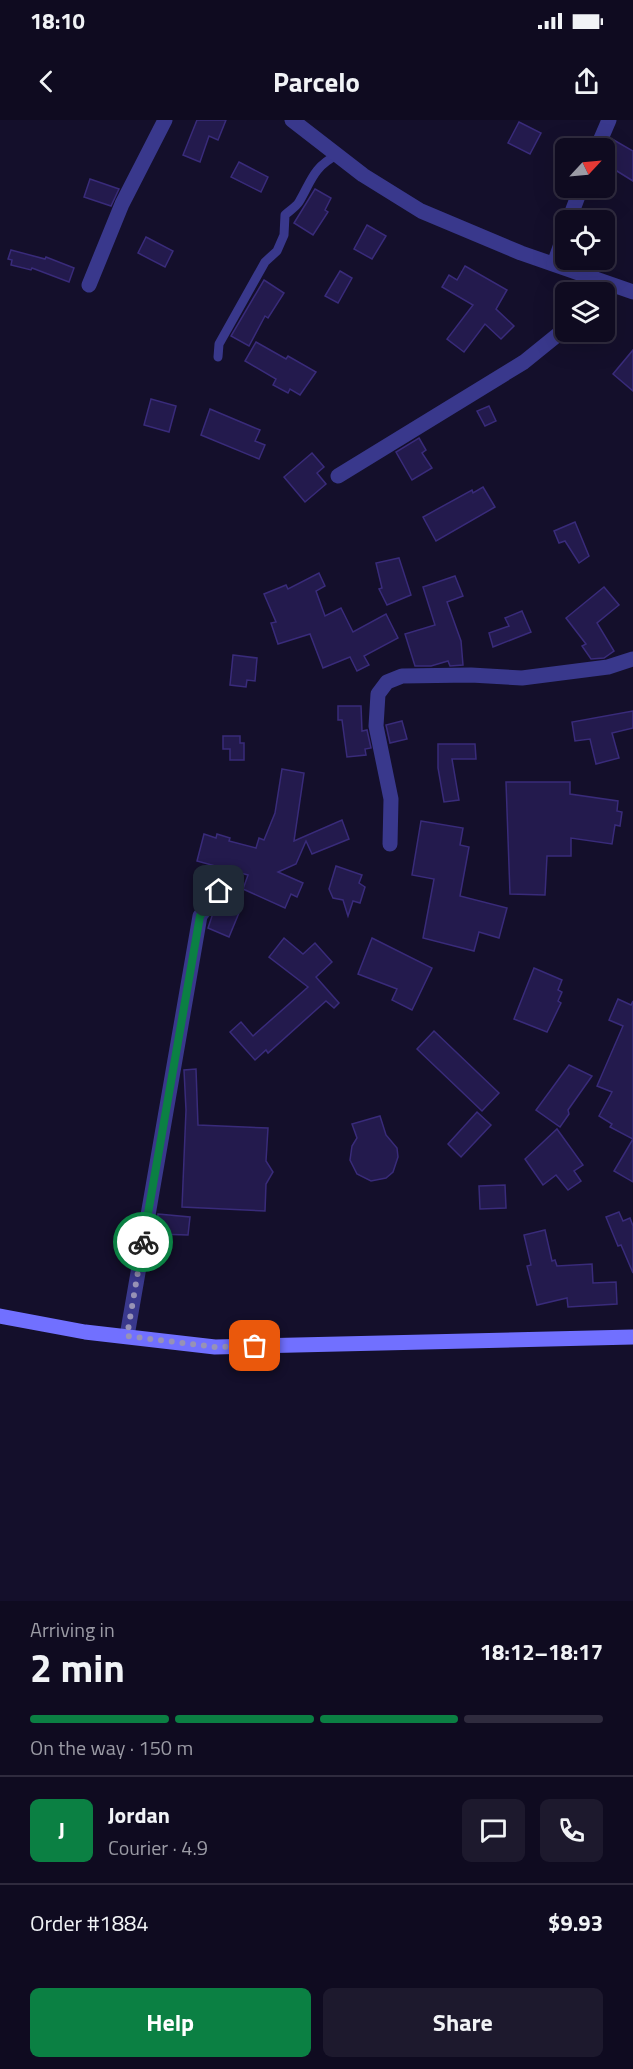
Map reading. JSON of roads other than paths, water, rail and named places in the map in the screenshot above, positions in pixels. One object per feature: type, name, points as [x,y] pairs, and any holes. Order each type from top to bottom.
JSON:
[{"type":"street","points":[[89,285],[105,243],[117,222],[122,204],[165,120]]},
{"type":"street","points":[[292,120],[363,175],[421,211],[521,253],[626,289]]},
{"type":"street","points":[[601,138],[609,120]]},
{"type":"street","points":[[338,476],[524,362],[555,337]]},
{"type":"street","points":[[390,844],[391,799],[376,726],[378,694],[387,682],[402,676],[471,675],[522,678],[608,667],[633,659]]},
{"type":"street","points":[[127,1336],[200,916],[219,891]]},
{"type":"street","points":[[0,1316],[85,1332],[215,1347],[633,1337]]},
{"type":"lane","points":[[218,357],[219,344],[265,262],[277,251],[284,235],[285,215],[298,204],[314,174],[325,161],[337,155]]}]
